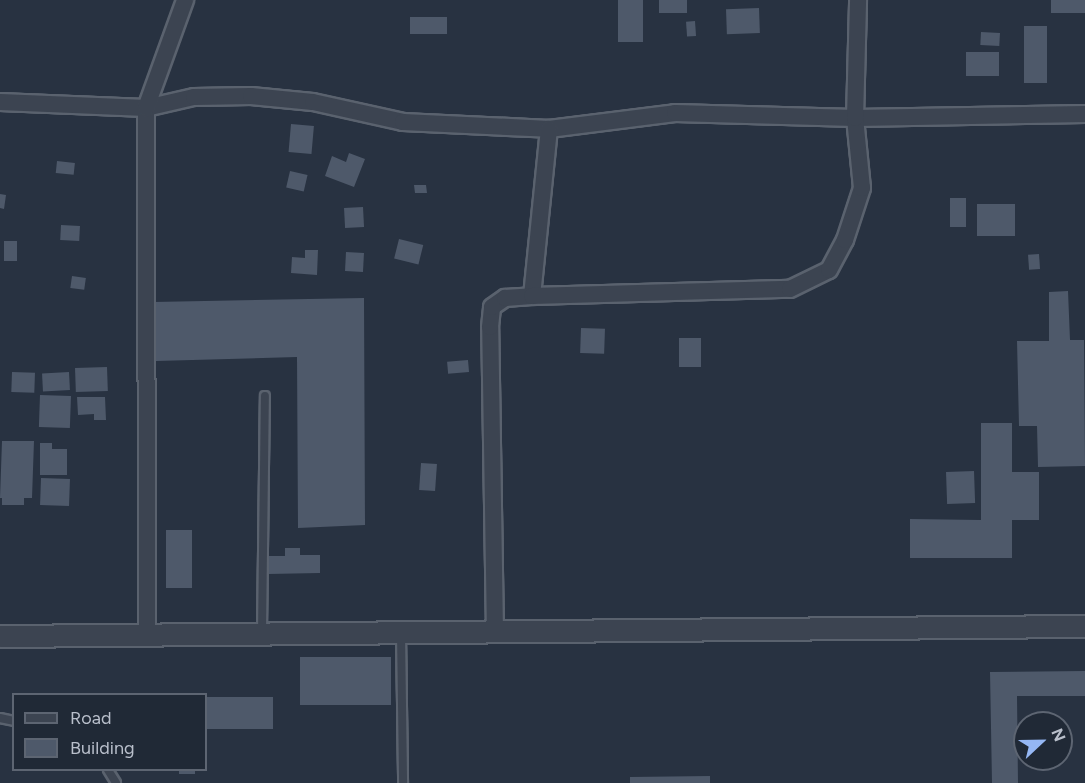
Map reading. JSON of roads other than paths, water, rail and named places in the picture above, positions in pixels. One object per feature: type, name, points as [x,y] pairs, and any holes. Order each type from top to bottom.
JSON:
[{"type":"street","points":[[147,635],[146,108],[185,0]]},
{"type":"street","points":[[495,633],[492,307],[505,298],[532,296],[790,289],[829,270],[845,240],[862,188],[855,118],[858,0]]},
{"type":"street","points":[[0,102],[146,108],[194,97],[251,96],[312,102],[403,123],[549,129],[675,113],[855,118],[1085,114]]},
{"type":"street","points":[[532,296],[549,129]]},
{"type":"street","points":[[0,636],[1085,626]]},
{"type":"lane","points":[[262,632],[265,396]]},
{"type":"lane","points":[[401,633],[403,783]]}]
